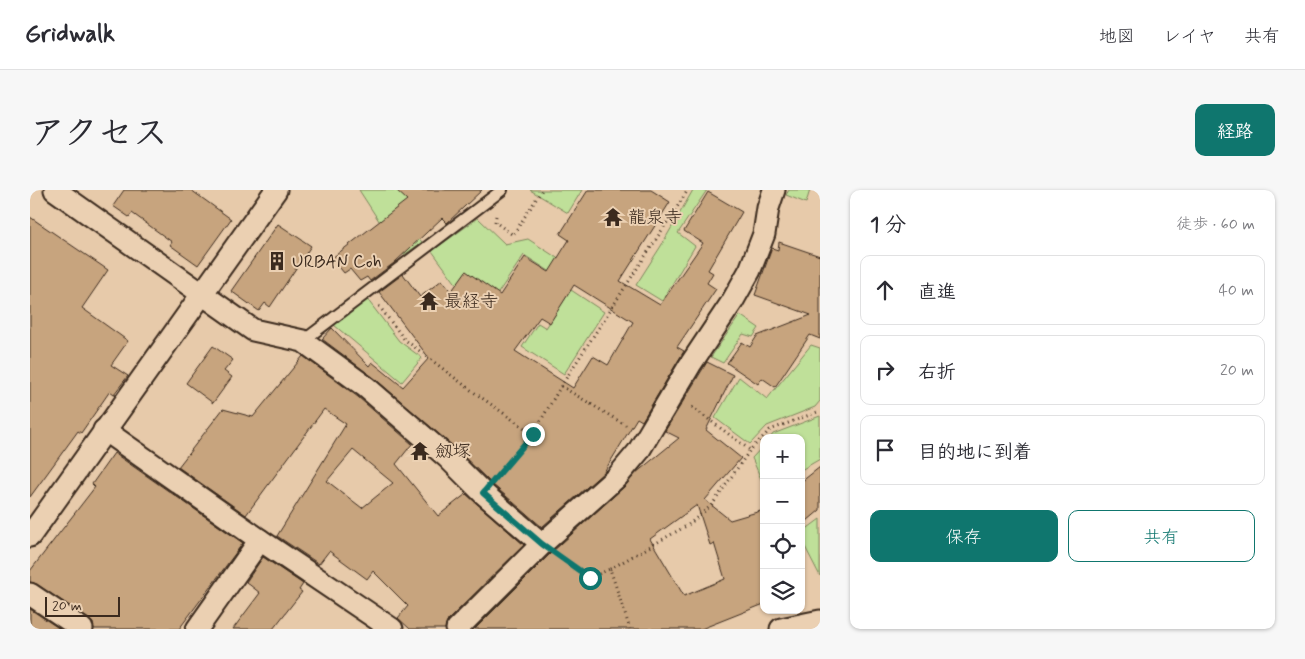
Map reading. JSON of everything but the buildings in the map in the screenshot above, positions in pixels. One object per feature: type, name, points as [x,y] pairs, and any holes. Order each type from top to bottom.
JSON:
[{"type":"street","points":[[55,190],[253,330],[303,341],[366,387],[447,457],[483,493],[542,544]]},
{"type":"street","points":[[30,536],[276,190]]},
{"type":"street","points":[[457,629],[542,544],[617,477],[647,438],[750,270],[764,234],[769,191]]},
{"type":"street","points":[[104,430],[260,540],[392,629]]},
{"type":"street","points":[[196,629],[260,540]]},
{"type":"street","points":[[30,594],[82,629]]},
{"type":"street","points":[[781,629],[820,622]]},
{"type":"lane","points":[[303,341],[502,190]]},
{"type":"path","points":[[513,235],[542,190]]},
{"type":"path","points":[[483,493],[533,434],[561,386],[688,190]]},
{"type":"path","points":[[367,292],[404,339],[468,388],[533,434]]},
{"type":"path","points":[[561,386],[647,438]]},
{"type":"path","points":[[674,393],[750,450]]},
{"type":"path","points":[[542,544],[590,578],[610,569],[688,525],[712,505],[750,450],[770,430],[820,411]]},
{"type":"path","points":[[610,569],[630,629]]},
{"type":"green space","points":[[359,190],[416,190],[405,223],[422,242],[404,255]]},
{"type":"green space","points":[[530,190],[582,190],[568,213]]},
{"type":"green space","points":[[693,190],[707,190],[678,233],[695,246],[662,301],[636,285]]},
{"type":"green space","points":[[789,190],[810,190],[806,203],[786,195]]},
{"type":"green space","points":[[478,218],[505,244],[528,239],[568,265],[560,278],[524,255],[496,296],[477,312],[432,251]]},
{"type":"green space","points":[[571,290],[604,312],[564,374],[522,347],[538,323],[546,328]]},
{"type":"green space","points":[[367,299],[399,341],[422,358],[402,382],[334,325]]},
{"type":"green space","points":[[740,315],[759,328],[753,337],[743,334],[723,363],[711,357]]},
{"type":"green space","points":[[811,345],[820,348],[820,401],[815,407],[767,426],[750,444],[715,418],[739,377],[767,399]]},
{"type":"green space","points":[[820,416],[820,459],[805,468],[805,434],[773,434]]},
{"type":"green space","points":[[760,449],[760,477],[752,458]]},
{"type":"green space","points":[[820,519],[820,576],[805,547],[805,530]]},
{"type":"place","name":"龍泉寺","points":[[613,217]]},
{"type":"place","name":"URBAN Coh","points":[[277,261]]},
{"type":"place","name":"最経寺","points":[[429,301]]},
{"type":"place","name":"劔塚","points":[[420,451]]},
{"type":"route","points":[[533,434],[483,493],[542,544],[590,578]]}]
